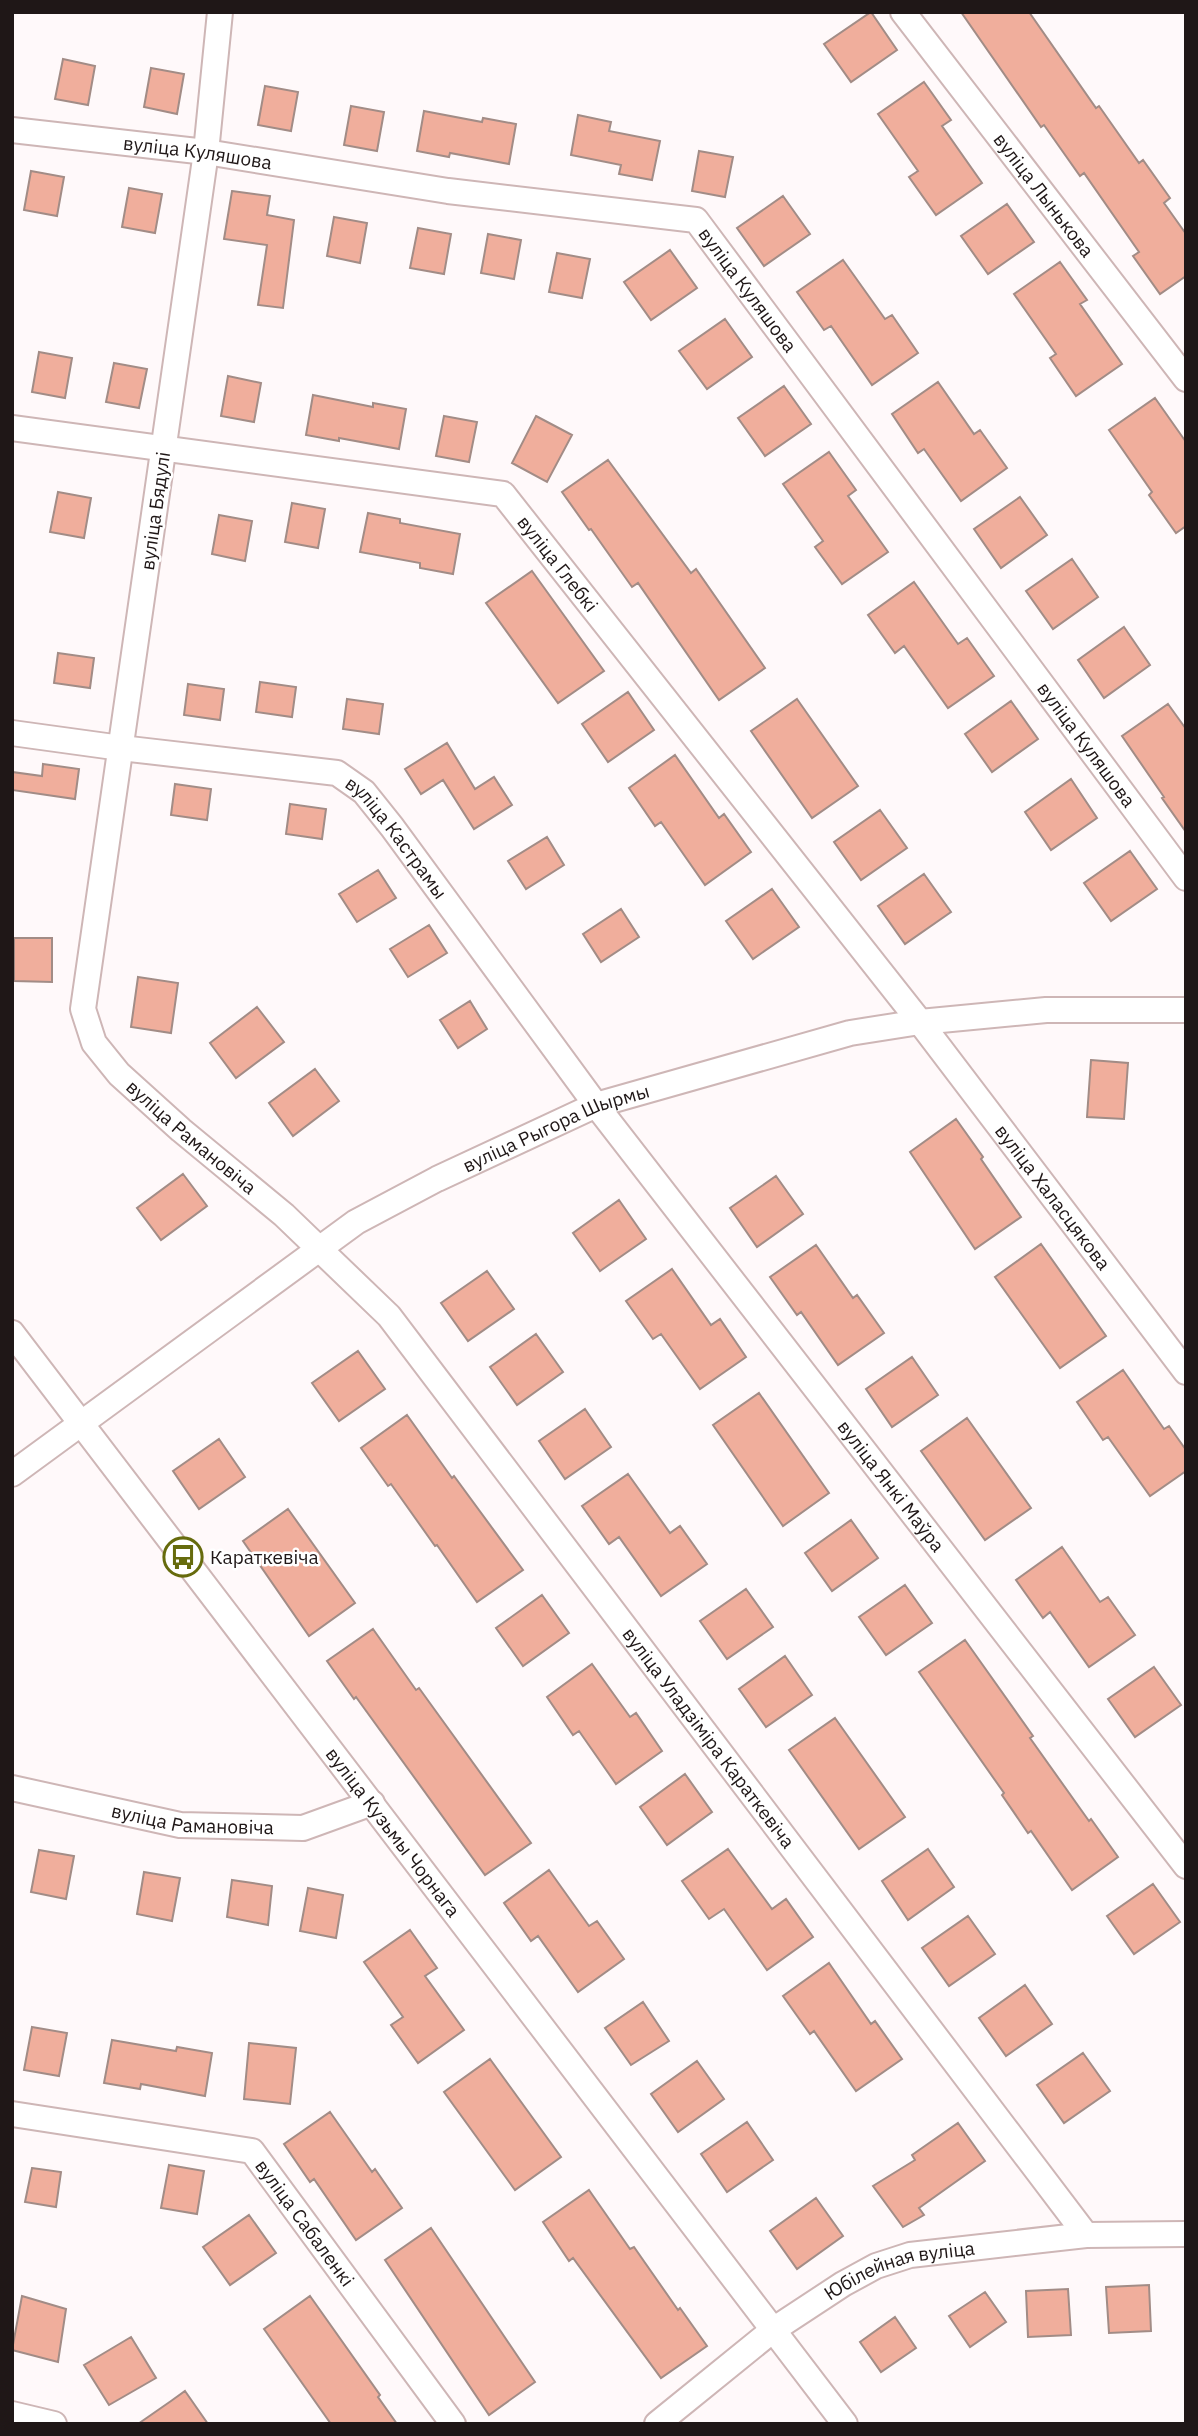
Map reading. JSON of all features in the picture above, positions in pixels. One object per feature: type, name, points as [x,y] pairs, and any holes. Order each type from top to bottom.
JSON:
[{"type":"street","name":"вуліца Бядулі","points":[[83,1009],[206,152],[220,12]]},
{"type":"street","name":"вуліца Лынькова","points":[[903,12],[1186,379]]},
{"type":"street","name":"вуліца Куляшова","points":[[12,130],[206,152],[448,191],[696,220],[1184,870]]},
{"type":"street","name":"вуліца Глебкі","points":[[12,428],[503,494],[920,1022]]},
{"type":"street","name":"вуліца Кастрамы","points":[[12,733],[337,773],[364,792],[401,838],[596,1105]]},
{"type":"street","name":"вуліца Рамановіча","points":[[83,1009],[94,1043],[119,1074],[320,1248]]},
{"type":"street","name":"вуліца Рыгора Шырмы","points":[[12,1474],[356,1222],[436,1179],[596,1105],[850,1033],[920,1022],[1046,1010],[1186,1010]]},
{"type":"street","name":"вуліца Халасцякова","points":[[920,1022],[1186,1372]]},
{"type":"street","name":"вуліца Янкі Маўра","points":[[596,1105],[1186,1866]]},
{"type":"street","name":"вуліца Уладзіміра Караткевіча","points":[[320,1248],[389,1316],[1086,2235]]},
{"type":"street","name":"вуліца Кузьмы Чорнага","points":[[12,1334],[845,2424]]},
{"type":"street","name":"вуліца Рамановіча","points":[[12,1788],[180,1825],[303,1828],[372,1803]]},
{"type":"street","name":"вуліца Сабаленкі","points":[[12,2114],[252,2151],[453,2424]]},
{"type":"street","name":"Юбілейная вуліца","points":[[657,2424],[773,2330],[843,2284],[876,2266],[910,2255],[1086,2235],[1186,2234]]},
{"type":"street","points":[[12,2414],[54,2424]]},
{"type":"building","points":[[871,12],[897,50],[851,82],[824,44]]},
{"type":"building","points":[[961,12],[1029,12],[1096,108],[1099,106],[1139,163],[1143,160],[1170,198],[1164,203],[1186,234],[1186,276],[1160,294],[1133,256],[1139,252],[1084,173],[1080,176],[1044,125],[1041,127]]},
{"type":"building","points":[[63,59],[95,66],[88,105],[55,99]]},
{"type":"building","points":[[151,68],[184,74],[177,114],[144,107]]},
{"type":"building","points":[[924,82],[951,120],[942,126],[982,183],[936,215],[909,177],[918,171],[878,114]]},
{"type":"building","points":[[265,86],[298,92],[291,131],[258,125]]},
{"type":"building","points":[[351,106],[384,112],[377,151],[344,145]]},
{"type":"building","points":[[424,111],[482,122],[483,118],[516,124],[509,164],[450,153],[449,157],[417,151]]},
{"type":"building","points":[[578,115],[611,122],[609,131],[660,141],[652,180],[619,174],[621,165],[571,155]]},
{"type":"building","points":[[699,151],[733,157],[725,197],[692,191]]},
{"type":"building","points":[[31,171],[64,177],[57,216],[24,210]]},
{"type":"building","points":[[129,188],[162,194],[155,233],[122,227]]},
{"type":"building","points":[[232,191],[270,196],[267,215],[294,220],[283,308],[258,305],[267,245],[224,239]]},
{"type":"building","points":[[783,196],[810,234],[764,266],[737,228]]},
{"type":"building","points":[[1007,204],[1034,242],[988,274],[961,236]]},
{"type":"building","points":[[334,217],[367,223],[360,263],[327,256]]},
{"type":"building","points":[[418,228],[451,234],[444,274],[410,268]]},
{"type":"building","points":[[488,234],[521,240],[514,279],[481,273]]},
{"type":"building","points":[[670,250],[697,288],[651,320],[624,282]]},
{"type":"building","points":[[557,253],[590,259],[582,298],[549,292]]},
{"type":"building","points":[[843,260],[885,319],[892,315],[918,353],[872,385],[831,326],[824,330],[797,292]]},
{"type":"building","points":[[1060,262],[1087,300],[1080,304],[1122,364],[1076,396],[1050,358],[1056,354],[1014,294]]},
{"type":"building","points":[[725,319],[752,357],[707,389],[679,351]]},
{"type":"building","points":[[39,352],[72,358],[65,398],[32,392]]},
{"type":"building","points":[[114,363],[147,369],[139,408],[106,402]]},
{"type":"building","points":[[228,376],[261,383],[254,422],[221,416]]},
{"type":"building","points":[[938,382],[974,434],[980,430],[1007,468],[961,501],[924,449],[918,453],[892,414]]},
{"type":"building","points":[[784,386],[811,424],[765,456],[738,418]]},
{"type":"building","points":[[313,395],[373,407],[373,403],[406,409],[399,449],[306,435]]},
{"type":"building","points":[[1155,398],[1186,442],[1186,526],[1176,533],[1149,495],[1152,492],[1109,430]]},
{"type":"building","points":[[444,416],[477,422],[469,462],[436,456]]},
{"type":"building","points":[[536,416],[572,435],[547,482],[512,463]]},
{"type":"building","points":[[829,452],[856,490],[848,496],[888,552],[842,584],[815,547],[823,541],[783,484]]},
{"type":"building","points":[[608,460],[691,573],[696,569],[765,668],[719,700],[638,583],[632,587],[562,492]]},
{"type":"building","points":[[58,492],[91,498],[84,538],[50,532]]},
{"type":"building","points":[[1020,497],[1047,535],[1001,568],[974,529]]},
{"type":"building","points":[[292,503],[325,509],[318,548],[285,542]]},
{"type":"building","points":[[368,513],[400,519],[400,523],[460,534],[453,574],[420,568],[420,563],[360,552]]},
{"type":"building","points":[[219,515],[252,521],[245,561],[212,554]]},
{"type":"building","points":[[1072,559],[1098,597],[1053,629],[1026,591]]},
{"type":"building","points":[[532,571],[604,671],[558,703],[486,603]]},
{"type":"building","points":[[914,582],[958,644],[967,638],[994,676],[948,708],[904,646],[895,653],[868,615]]},
{"type":"building","points":[[1124,627],[1150,665],[1104,698],[1078,660]]},
{"type":"building","points":[[58,653],[94,658],[90,688],[54,683]]},
{"type":"building","points":[[260,682],[296,687],[292,717],[256,712]]},
{"type":"building","points":[[188,684],[224,689],[220,720],[184,715]]},
{"type":"building","points":[[628,692],[654,730],[608,762],[582,724]]},
{"type":"building","points":[[347,699],[383,704],[379,734],[343,729]]},
{"type":"building","points":[[797,699],[858,786],[812,818],[751,731]]},
{"type":"building","points":[[1011,701],[1038,739],[992,772],[965,734]]},
{"type":"building","points":[[1168,704],[1186,729],[1186,832],[1122,736]]},
{"type":"building","points":[[447,743],[475,789],[494,777],[512,805],[474,829],[443,780],[421,794],[405,769]]},
{"type":"building","points":[[675,755],[719,818],[724,814],[751,852],[705,885],[661,822],[655,826],[629,788]]},
{"type":"building","points":[[43,764],[79,769],[75,799],[12,790],[12,772],[42,776]]},
{"type":"building","points":[[1071,779],[1097,818],[1051,850],[1025,812]]},
{"type":"building","points":[[175,784],[211,789],[207,820],[171,815]]},
{"type":"building","points":[[290,804],[326,809],[322,839],[286,834]]},
{"type":"building","points":[[880,810],[907,848],[861,880],[834,842]]},
{"type":"building","points":[[547,837],[564,865],[526,889],[508,861]]},
{"type":"building","points":[[1130,851],[1157,889],[1111,921],[1084,883]]},
{"type":"building","points":[[378,870],[396,898],[357,922],[339,894]]},
{"type":"building","points":[[924,874],[951,912],[905,944],[878,906]]},
{"type":"building","points":[[772,889],[799,927],[753,959],[726,921]]},
{"type":"building","points":[[621,909],[639,937],[601,962],[583,934]]},
{"type":"building","points":[[429,925],[447,953],[408,977],[390,949]]},
{"type":"building","points":[[14,938],[52,938],[52,982],[14,981]]},
{"type":"building","points":[[138,977],[178,983],[171,1033],[131,1027]]},
{"type":"building","points":[[470,1001],[487,1029],[458,1048],[440,1020]]},
{"type":"building","points":[[257,1007],[284,1042],[236,1078],[210,1043]]},
{"type":"building","points":[[1091,1060],[1128,1063],[1124,1119],[1087,1117]]},
{"type":"building","points":[[315,1069],[339,1101],[293,1136],[269,1103]]},
{"type":"building","points":[[956,1119],[1021,1217],[975,1249],[910,1152]]},
{"type":"building","points":[[183,1174],[207,1206],[161,1240],[137,1208]]},
{"type":"building","points":[[776,1176],[803,1214],[757,1247],[730,1208]]},
{"type":"building","points":[[619,1200],[646,1239],[600,1271],[573,1233]]},
{"type":"building","points":[[1041,1244],[1106,1336],[1060,1368],[995,1277]]},
{"type":"building","points":[[816,1245],[853,1298],[857,1295],[884,1333],[838,1365],[801,1312],[797,1315],[770,1277]]},
{"type":"building","points":[[672,1269],[711,1325],[720,1319],[746,1357],[700,1389],[661,1334],[653,1339],[626,1301]]},
{"type":"building","points":[[487,1271],[514,1309],[468,1341],[441,1303]]},
{"type":"building","points":[[536,1334],[563,1372],[517,1405],[490,1367]]},
{"type":"building","points":[[358,1351],[385,1389],[339,1421],[312,1383]]},
{"type":"building","points":[[912,1357],[938,1395],[892,1427],[866,1389]]},
{"type":"building","points":[[1123,1370],[1164,1429],[1169,1426],[1186,1450],[1186,1471],[1150,1496],[1108,1437],[1103,1440],[1077,1402]]},
{"type":"building","points":[[759,1393],[829,1493],[783,1526],[713,1425]]},
{"type":"building","points":[[585,1409],[611,1447],[565,1479],[539,1441]]},
{"type":"building","points":[[407,1415],[523,1570],[477,1602],[437,1545],[435,1546],[391,1484],[388,1486],[361,1448]]},
{"type":"building","points":[[967,1418],[1031,1508],[985,1540],[921,1451]]},
{"type":"building","points":[[219,1439],[245,1477],[199,1509],[173,1471]]},
{"type":"building","points":[[628,1474],[670,1533],[680,1526],[707,1564],[661,1596],[619,1537],[609,1544],[582,1506]]},
{"type":"building","points":[[288,1509],[355,1603],[309,1636],[243,1541]]},
{"type":"building","points":[[851,1520],[878,1558],[832,1591],[805,1553]]},
{"type":"building","points":[[1062,1547],[1100,1602],[1108,1597],[1135,1635],[1089,1667],[1050,1612],[1043,1618],[1016,1580]]},
{"type":"building","points":[[905,1585],[932,1623],[886,1655],[859,1617]]},
{"type":"building","points":[[746,1589],[773,1627],[727,1659],[700,1621]]},
{"type":"building","points":[[542,1595],[569,1633],[523,1666],[496,1628]]},
{"type":"building","points":[[373,1629],[531,1843],[485,1875],[327,1661]]},
{"type":"building","points":[[965,1640],[1033,1736],[1030,1738],[1118,1857],[1072,1890],[1031,1831],[1028,1833],[1002,1795],[1004,1793],[919,1672]]},
{"type":"building","points":[[785,1656],[812,1695],[766,1727],[739,1689]]},
{"type":"building","points":[[592,1664],[630,1717],[636,1713],[662,1751],[616,1784],[579,1731],[573,1735],[547,1697]]},
{"type":"building","points":[[1154,1667],[1181,1705],[1135,1737],[1108,1699]]},
{"type":"building","points":[[835,1718],[905,1817],[859,1849],[789,1750]]},
{"type":"building","points":[[685,1774],[712,1812],[667,1845],[640,1807]]},
{"type":"building","points":[[728,1849],[772,1909],[786,1899],[813,1937],[767,1970],[724,1909],[709,1919],[682,1881]]},
{"type":"building","points":[[928,1849],[954,1887],[908,1920],[882,1881]]},
{"type":"building","points":[[39,1850],[74,1856],[66,1899],[31,1892]]},
{"type":"building","points":[[549,1870],[589,1926],[597,1921],[624,1959],[578,1992],[538,1936],[531,1941],[504,1903]]},
{"type":"building","points":[[144,1872],[180,1878],[172,1921],[137,1914]]},
{"type":"building","points":[[232,1880],[272,1886],[268,1925],[227,1917]]},
{"type":"building","points":[[1153,1884],[1180,1922],[1134,1954],[1107,1916]]},
{"type":"building","points":[[308,1888],[343,1895],[336,1938],[300,1931]]},
{"type":"building","points":[[968,1916],[995,1954],[949,1986],[922,1948]]},
{"type":"building","points":[[410,1930],[437,1968],[425,1976],[464,2030],[418,2063],[391,2025],[403,2017],[364,1962]]},
{"type":"building","points":[[829,1963],[871,2024],[875,2021],[902,2059],[856,2091],[814,2031],[810,2034],[783,1996]]},
{"type":"building","points":[[1025,1985],[1052,2024],[1006,2056],[979,2018]]},
{"type":"building","points":[[643,2002],[669,2041],[631,2065],[605,2028]]},
{"type":"building","points":[[32,2027],[67,2033],[59,2076],[24,2070]]},
{"type":"building","points":[[112,2040],[176,2051],[177,2047],[212,2053],[205,2096],[141,2084],[140,2089],[104,2083]]},
{"type":"building","points":[[249,2043],[296,2048],[290,2104],[244,2099]]},
{"type":"building","points":[[1083,2053],[1110,2091],[1064,2123],[1037,2085]]},
{"type":"building","points":[[490,2059],[561,2157],[515,2190],[444,2092]]},
{"type":"building","points":[[697,2061],[724,2099],[678,2132],[651,2094]]},
{"type":"building","points":[[330,2112],[372,2172],[375,2169],[402,2208],[356,2240],[314,2179],[310,2182],[284,2144]]},
{"type":"building","points":[[747,2122],[773,2160],[727,2192],[701,2154]]},
{"type":"building","points":[[958,2123],[985,2161],[919,2208],[924,2215],[903,2227],[873,2186],[915,2160],[912,2155]]},
{"type":"building","points":[[169,2165],[204,2171],[197,2214],[161,2208]]},
{"type":"building","points":[[32,2168],[61,2172],[56,2207],[25,2202]]},
{"type":"building","points":[[589,2190],[630,2249],[634,2247],[707,2346],[661,2378],[573,2258],[569,2261],[543,2222]]},
{"type":"building","points":[[816,2198],[843,2236],[797,2269],[770,2231]]},
{"type":"building","points":[[249,2215],[276,2253],[230,2285],[203,2247]]},
{"type":"building","points":[[431,2228],[535,2382],[489,2415],[385,2260]]},
{"type":"building","points":[[1149,2285],[1151,2331],[1109,2333],[1106,2287]]},
{"type":"building","points":[[1068,2289],[1071,2335],[1028,2337],[1026,2291]]},
{"type":"building","points":[[985,2292],[1006,2322],[970,2347],[949,2316]]},
{"type":"building","points":[[22,2296],[66,2309],[58,2362],[12,2350]]},
{"type":"building","points":[[310,2296],[380,2395],[378,2397],[397,2424],[331,2424],[264,2329]]},
{"type":"building","points":[[895,2317],[916,2348],[881,2372],[860,2342]]},
{"type":"building","points":[[131,2337],[156,2378],[109,2405],[84,2365]]},
{"type":"building","points":[[185,2391],[208,2424],[138,2424],[171,2401]]},
{"type":"place","name":"Караткевіча","points":[[183,1557]]}]
